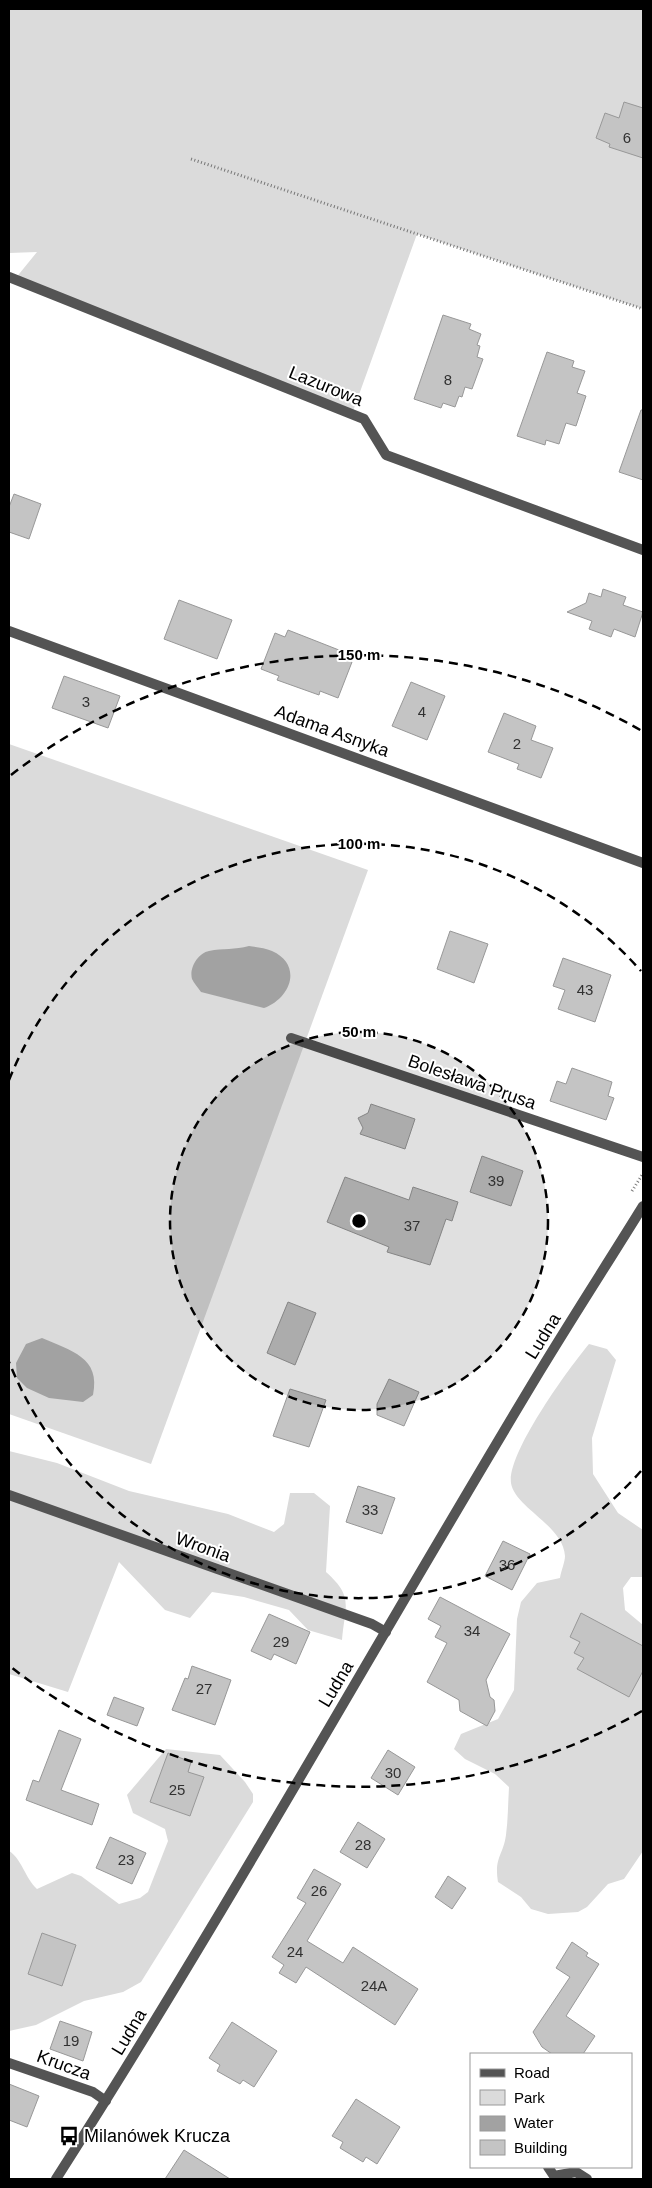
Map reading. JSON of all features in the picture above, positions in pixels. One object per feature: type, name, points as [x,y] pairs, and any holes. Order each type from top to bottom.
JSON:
[{"type":"street","name":"Lazurowa","points":[[9,277],[364,419],[386,456],[643,550]]},
{"type":"street","name":"Adama Asnyka","points":[[9,630],[643,863]]},
{"type":"street","name":"Bolesława Prusa","points":[[291,1038],[643,1157]]},
{"type":"street","name":"Ludna","points":[[56,2179],[106,2101],[541,1370],[643,1206]]},
{"type":"street","name":"Wronia","points":[[9,1494],[372,1624],[386,1632]]},
{"type":"street","name":"Krucza","points":[[9,2063],[93,2092],[106,2101]]},
{"type":"street","points":[[549,2168],[554,2176],[576,2169],[587,2179]]},
{"type":"path","points":[[191,159],[643,309]]},
{"type":"green space","points":[[9,9],[643,9],[643,309],[417,234],[352,414],[15,279],[37,252],[9,253]]},
{"type":"green space","points":[[9,744],[368,870],[151,1464],[9,1414]]},
{"type":"green space","points":[[589,1344],[607,1349],[616,1360],[592,1438],[593,1474],[618,1513],[643,1530],[643,1577],[631,1577],[623,1588],[625,1610],[643,1625],[643,1851],[624,1879],[608,1884],[587,1907],[578,1912],[548,1914],[531,1909],[521,1897],[498,1882],[497,1867],[505,1842],[509,1787],[495,1774],[465,1759],[454,1749],[461,1734],[498,1719],[514,1690],[517,1619],[521,1602],[537,1583],[560,1578],[565,1556],[562,1545],[548,1526],[514,1492],[511,1483],[512,1469],[541,1411]]},
{"type":"green space","points":[[9,1451],[57,1463],[129,1491],[228,1514],[274,1532],[284,1524],[290,1493],[314,1493],[330,1506],[326,1572],[341,1588],[346,1602],[342,1640],[308,1630],[289,1610],[244,1597],[212,1592],[190,1618],[165,1610],[119,1562],[68,1692],[9,1674]]},
{"type":"green space","points":[[166,1749],[220,1755],[245,1782],[253,1794],[253,1802],[141,1982],[123,1992],[84,2001],[36,2025],[9,2031],[9,1851],[17,1859],[29,1880],[37,1889],[72,1873],[81,1876],[119,1904],[140,1898],[148,1892],[168,1841],[165,1829],[133,1813],[127,1795]]},
{"type":"water","points":[[249,946],[272,951],[282,957],[288,964],[290,981],[281,997],[264,1008],[201,992],[191,975],[195,962],[201,955],[209,951]]},
{"type":"water","points":[[42,1338],[73,1352],[88,1364],[94,1382],[93,1395],[83,1402],[49,1398],[27,1388],[17,1378],[16,1363],[26,1344]]},
{"type":"building","points":[[624,102],[643,108],[643,158],[609,147],[610,144],[596,138],[605,113],[619,118]]},
{"type":"building","points":[[443,315],[471,324],[469,329],[481,334],[477,345],[480,346],[477,357],[483,359],[472,389],[465,387],[462,397],[459,396],[455,407],[443,403],[441,408],[414,399]]},
{"type":"building","points":[[547,352],[574,361],[572,367],[585,371],[577,393],[586,396],[576,426],[566,423],[559,444],[546,440],[545,445],[517,436]]},
{"type":"building","points":[[641,410],[643,410],[643,480],[619,472]]},
{"type":"building","points":[[14,494],[41,504],[29,539],[9,532],[9,507]]},
{"type":"building","points":[[603,589],[626,597],[623,605],[643,612],[635,637],[614,629],[611,637],[589,629],[592,621],[567,612],[586,603],[589,593],[601,597]]},
{"type":"building","points":[[179,600],[232,620],[217,659],[164,639]]},
{"type":"building","points":[[288,630],[344,652],[341,658],[352,662],[338,698],[320,691],[319,695],[277,680],[279,676],[261,669],[275,633],[285,637]]},
{"type":"building","points":[[64,676],[120,696],[108,728],[52,708]]},
{"type":"building","points":[[411,682],[445,696],[427,740],[392,726]]},
{"type":"building","points":[[504,713],[536,726],[531,740],[553,748],[541,778],[517,769],[519,764],[488,752]]},
{"type":"building","points":[[450,931],[488,944],[474,983],[437,969]]},
{"type":"building","points":[[563,958],[611,975],[595,1022],[558,1009],[565,990],[553,986]]},
{"type":"building","points":[[572,1068],[612,1082],[608,1096],[614,1098],[606,1120],[550,1101],[557,1081],[566,1084]]},
{"type":"building","points":[[371,1104],[415,1119],[405,1149],[360,1134],[363,1128],[358,1118],[368,1113]]},
{"type":"building","points":[[482,1156],[523,1171],[511,1206],[470,1192]]},
{"type":"building","points":[[345,1177],[409,1200],[413,1187],[458,1202],[452,1221],[446,1219],[430,1265],[387,1252],[389,1247],[327,1222]]},
{"type":"building","points":[[288,1302],[316,1313],[295,1365],[267,1353]]},
{"type":"building","points":[[389,1379],[419,1392],[404,1426],[377,1415],[377,1404]]},
{"type":"building","points":[[290,1389],[326,1400],[309,1447],[273,1436]]},
{"type":"building","points":[[358,1486],[395,1498],[382,1534],[346,1522]]},
{"type":"building","points":[[503,1541],[530,1554],[512,1590],[485,1576]]},
{"type":"building","points":[[440,1597],[510,1634],[486,1680],[490,1697],[494,1700],[495,1711],[487,1726],[460,1711],[459,1700],[427,1682],[447,1643],[435,1637],[441,1626],[428,1619]]},
{"type":"building","points":[[581,1613],[643,1646],[643,1671],[629,1697],[577,1669],[584,1658],[574,1653],[580,1642],[570,1637]]},
{"type":"building","points":[[269,1614],[310,1632],[296,1664],[274,1654],[271,1660],[251,1651]]},
{"type":"building","points":[[192,1666],[231,1680],[215,1725],[172,1710],[185,1678],[188,1679]]},
{"type":"building","points":[[114,1697],[144,1708],[137,1726],[107,1715]]},
{"type":"building","points":[[59,1730],[81,1739],[61,1790],[99,1804],[92,1825],[26,1800],[33,1780],[39,1782]]},
{"type":"building","points":[[388,1750],[415,1767],[398,1795],[371,1778]]},
{"type":"building","points":[[168,1753],[191,1762],[188,1772],[204,1777],[190,1816],[150,1802]]},
{"type":"building","points":[[358,1822],[385,1839],[367,1868],[340,1852]]},
{"type":"building","points":[[110,1837],[146,1853],[132,1884],[96,1868]]},
{"type":"building","points":[[314,1869],[341,1884],[307,1941],[343,1963],[353,1947],[418,1989],[395,2025],[306,1967],[296,1983],[279,1973],[284,1965],[272,1957],[306,1903],[297,1898]]},
{"type":"building","points":[[448,1876],[466,1888],[452,1909],[435,1897]]},
{"type":"building","points":[[42,1933],[76,1945],[62,1986],[28,1974]]},
{"type":"building","points":[[572,1942],[588,1953],[586,1956],[599,1964],[566,2016],[595,2036],[584,2053],[551,2053],[542,2047],[533,2032],[570,1977],[556,1968]]},
{"type":"building","points":[[60,2021],[92,2032],[83,2061],[50,2049]]},
{"type":"building","points":[[232,2022],[277,2051],[254,2087],[243,2080],[240,2084],[217,2071],[220,2065],[209,2058]]},
{"type":"building","points":[[9,2084],[39,2096],[27,2127],[9,2120]]},
{"type":"building","points":[[356,2099],[400,2127],[377,2164],[366,2157],[363,2162],[340,2148],[343,2142],[332,2136]]},
{"type":"building","points":[[184,2150],[230,2179],[165,2179]]},
{"type":"place","name":"Milanówek Krucza","points":[[69,2136]]}]
